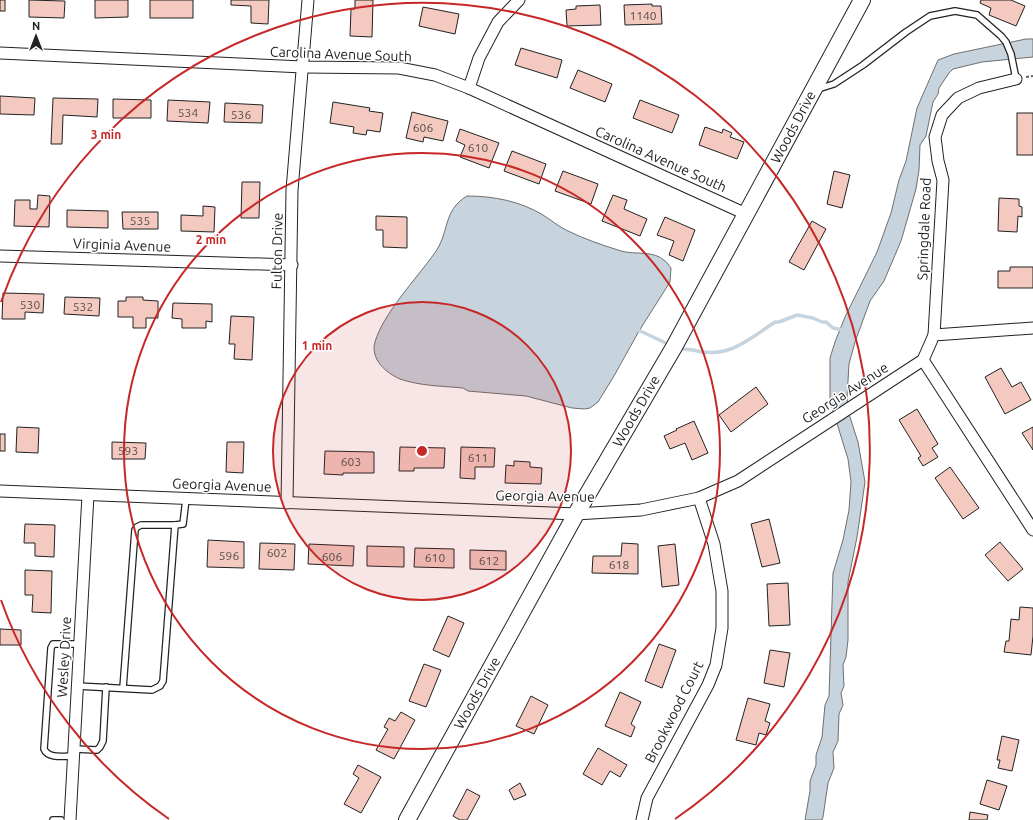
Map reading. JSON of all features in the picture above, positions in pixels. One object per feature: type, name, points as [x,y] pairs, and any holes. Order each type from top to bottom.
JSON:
[{"type":"street","name":"Fulton Drive","points":[[287,503],[292,190],[308,0]]},
{"type":"street","points":[[469,88],[479,58],[498,22],[519,0]]},
{"type":"street","name":"Woods Drive","points":[[407,820],[576,514],[674,346],[862,0]]},
{"type":"street","name":"Carolina Avenue South","points":[[0,53],[303,68],[399,68],[435,75],[469,88],[746,214]]},
{"type":"street","name":"Springdale Road","points":[[934,335],[943,180],[938,161],[935,137],[942,115],[958,98],[979,88],[1016,80]]},
{"type":"street","name":"Virginia Avenue","points":[[0,256],[292,265]]},
{"type":"street","points":[[1033,328],[934,335],[923,360],[1033,530]]},
{"type":"street","name":"Georgia Avenue","points":[[0,491],[576,514],[641,510],[699,498],[738,481],[923,360]]},
{"type":"street","name":"Wesley Drive","points":[[70,820],[88,495]]},
{"type":"street","name":"Brookwood Court","points":[[642,820],[647,798],[708,686],[716,665],[722,628],[722,591],[714,544],[699,498]]},
{"type":"lane","points":[[813,91],[834,84],[863,65],[906,32],[930,16],[956,11],[977,15],[1001,36],[1006,42],[1011,54],[1016,80]]},
{"type":"lane","points":[[123,688],[134,530],[141,525],[184,524],[186,499]]},
{"type":"lane","points":[[77,686],[152,690],[160,686],[163,681],[175,525]]},
{"type":"lane","points":[[80,644],[53,644],[51,648],[44,749],[46,753],[50,755],[97,750],[102,745],[106,687]]},
{"type":"lane","points":[[53,820],[61,820]]},
{"type":"shaded area","points":[[1026,39],[1033,39],[1033,57],[982,62],[953,69],[939,88],[938,94],[933,102],[926,136],[920,145],[919,170],[916,189],[901,241],[884,281],[870,301],[855,342],[849,364],[847,398],[849,414],[858,442],[865,482],[857,537],[848,582],[848,640],[846,657],[843,665],[844,686],[841,693],[843,705],[839,714],[838,741],[833,752],[834,768],[828,783],[823,817],[822,820],[805,820],[810,791],[810,781],[816,765],[816,755],[822,737],[825,705],[829,696],[833,573],[843,540],[849,510],[851,482],[848,459],[830,401],[830,358],[845,317],[877,252],[891,213],[899,180],[906,161],[917,108],[938,60],[954,54]]},
{"type":"shaded area","points":[[467,196],[496,198],[525,206],[580,236],[621,251],[655,255],[666,262],[671,268],[670,282],[639,331],[598,402],[590,408],[572,408],[526,396],[468,391],[463,388],[415,383],[400,379],[389,373],[377,360],[374,348],[375,342],[385,320],[392,308],[434,254],[439,246],[450,215],[459,202]]},
{"type":"building","points":[[0,0],[5,0],[5,11],[0,11]]},
{"type":"building","points":[[29,0],[65,1],[64,18],[29,17]]},
{"type":"building","points":[[95,0],[128,0],[128,17],[95,18]]},
{"type":"building","points":[[150,0],[193,0],[193,18],[150,18]]},
{"type":"building","points":[[231,0],[269,0],[268,24],[251,23],[251,6],[231,5]]},
{"type":"building","points":[[355,0],[373,0],[372,37],[350,36],[351,9],[355,9]]},
{"type":"building","points":[[981,0],[1011,0],[1025,6],[1016,26],[989,15],[991,8],[980,3]]},
{"type":"building","points":[[652,4],[652,6],[661,6],[662,24],[625,25],[624,5]]},
{"type":"building","points":[[600,5],[601,25],[567,26],[566,10],[576,9],[576,6]]},
{"type":"building","points":[[423,7],[459,14],[455,34],[419,26]]},
{"type":"building","points":[[521,48],[562,60],[557,78],[515,65]]},
{"type":"building","points":[[578,70],[612,84],[605,102],[570,88]]},
{"type":"building","points":[[0,96],[35,98],[34,115],[0,114]]},
{"type":"building","points":[[53,98],[98,99],[97,117],[63,115],[62,144],[51,144]]},
{"type":"building","points":[[113,99],[151,100],[151,118],[113,118]]},
{"type":"building","points":[[168,100],[210,102],[208,123],[167,121]]},
{"type":"building","points":[[640,100],[679,115],[672,133],[633,118]]},
{"type":"building","points":[[333,102],[370,108],[369,111],[383,113],[380,132],[367,130],[366,135],[353,133],[354,127],[330,123]]},
{"type":"building","points":[[225,103],[263,105],[262,123],[224,122]]},
{"type":"building","points":[[412,112],[448,121],[443,141],[424,137],[423,142],[406,138]]},
{"type":"building","points":[[1017,113],[1033,113],[1033,155],[1017,155]]},
{"type":"building","points":[[705,127],[722,133],[723,129],[732,133],[730,137],[744,142],[737,159],[699,145]]},
{"type":"building","points":[[460,129],[499,143],[489,168],[460,157],[465,145],[456,141]]},
{"type":"building","points":[[512,151],[546,164],[539,184],[504,171]]},
{"type":"building","points":[[563,171],[598,184],[591,204],[555,191]]},
{"type":"building","points":[[834,171],[850,175],[842,208],[827,204]]},
{"type":"building","points":[[242,182],[260,182],[259,218],[241,218]]},
{"type":"building","points":[[38,195],[50,196],[49,227],[14,226],[15,200],[30,200],[30,209],[37,209]]},
{"type":"building","points":[[613,195],[627,200],[624,209],[647,219],[640,236],[602,221]]},
{"type":"building","points":[[999,198],[1019,199],[1019,206],[1022,207],[1022,217],[1018,216],[1017,232],[998,231]]},
{"type":"building","points":[[203,206],[215,207],[214,232],[181,231],[181,215],[203,216]]},
{"type":"building","points":[[67,210],[108,211],[108,228],[67,227]]},
{"type":"building","points":[[122,212],[158,212],[158,229],[123,229]]},
{"type":"building","points":[[376,216],[407,217],[407,248],[383,247],[383,230],[376,230]]},
{"type":"building","points":[[665,217],[695,230],[683,261],[669,255],[674,241],[657,235]]},
{"type":"building","points":[[812,221],[826,229],[804,270],[789,262]]},
{"type":"building","points":[[1010,267],[1033,267],[1033,288],[998,288],[998,271],[1010,271]]},
{"type":"building","points":[[3,293],[44,294],[43,313],[25,312],[25,319],[2,319]]},
{"type":"building","points":[[65,297],[100,298],[99,316],[64,314]]},
{"type":"building","points":[[126,297],[143,297],[143,300],[158,301],[158,318],[146,318],[146,328],[133,328],[133,317],[118,317],[118,301],[126,301]]},
{"type":"building","points":[[173,303],[212,304],[212,322],[206,321],[206,328],[182,328],[182,319],[172,318]]},
{"type":"building","points":[[231,316],[254,317],[252,360],[234,359],[235,344],[229,344]]},
{"type":"building","points":[[1001,368],[1012,387],[1021,382],[1031,400],[1005,414],[985,377]]},
{"type":"building","points":[[756,387],[768,404],[731,432],[719,415]]},
{"type":"building","points":[[917,409],[938,444],[932,448],[938,457],[923,466],[918,458],[921,456],[899,420]]},
{"type":"building","points":[[694,421],[708,453],[692,460],[685,443],[670,449],[664,436]]},
{"type":"building","points":[[17,427],[39,428],[38,453],[16,452]]},
{"type":"building","points":[[1033,427],[1033,450],[1022,433]]},
{"type":"building","points":[[0,434],[5,434],[5,451],[0,451]]},
{"type":"building","points":[[112,442],[146,443],[145,459],[112,459]]},
{"type":"building","points":[[227,442],[244,442],[243,473],[226,472]]},
{"type":"building","points":[[400,447],[445,448],[444,468],[414,468],[414,471],[399,471]]},
{"type":"building","points":[[461,447],[495,448],[494,467],[475,467],[475,479],[460,478]]},
{"type":"building","points":[[325,451],[374,452],[374,473],[343,473],[343,475],[324,474]]},
{"type":"building","points":[[514,461],[530,462],[530,467],[542,468],[541,484],[505,483],[506,465],[514,466]]},
{"type":"building","points":[[950,467],[979,508],[963,519],[935,478]]},
{"type":"building","points":[[769,519],[780,563],[762,567],[751,524]]},
{"type":"building","points":[[25,524],[55,525],[54,557],[35,556],[35,543],[24,543]]},
{"type":"building","points":[[208,540],[244,542],[244,568],[207,567]]},
{"type":"building","points":[[1000,542],[1023,569],[1008,581],[985,555]]},
{"type":"building","points":[[260,543],[295,544],[294,570],[259,569]]},
{"type":"building","points":[[622,543],[638,544],[638,574],[592,573],[593,556],[621,556]]},
{"type":"building","points":[[309,544],[354,546],[353,566],[308,564]]},
{"type":"building","points":[[675,544],[679,585],[662,587],[658,546]]},
{"type":"building","points":[[367,546],[404,547],[404,567],[367,566]]},
{"type":"building","points":[[415,548],[454,549],[454,568],[414,567]]},
{"type":"building","points":[[470,550],[506,551],[506,570],[470,569]]},
{"type":"building","points":[[25,570],[52,571],[51,613],[32,612],[33,595],[25,595]]},
{"type":"building","points":[[788,583],[790,625],[769,626],[767,584]]},
{"type":"building","points":[[1020,607],[1033,608],[1031,655],[1004,652],[1006,641],[1009,641],[1011,619],[1019,620]]},
{"type":"building","points":[[448,616],[464,623],[449,657],[433,650]]},
{"type":"building","points":[[0,629],[21,630],[21,645],[0,645]]},
{"type":"building","points":[[659,644],[676,650],[662,688],[645,681]]},
{"type":"building","points":[[770,650],[790,653],[784,687],[764,683]]},
{"type":"building","points":[[424,664],[441,670],[426,707],[409,701]]},
{"type":"building","points":[[620,692],[641,702],[631,724],[635,727],[631,737],[605,726]]},
{"type":"building","points":[[531,696],[548,705],[534,734],[516,726]]},
{"type":"building","points":[[748,698],[770,704],[765,721],[770,723],[766,735],[759,733],[756,745],[736,740]]},
{"type":"building","points":[[401,712],[415,720],[394,759],[376,750],[388,729],[384,727],[389,718],[395,721]]},
{"type":"building","points":[[1002,736],[1019,740],[1012,771],[998,768],[1000,760],[997,760]]},
{"type":"building","points":[[598,748],[627,765],[620,777],[610,771],[602,785],[583,774]]},
{"type":"building","points":[[358,765],[381,777],[361,813],[344,804],[359,778],[353,774]]},
{"type":"building","points":[[987,780],[1007,786],[999,810],[980,804]]},
{"type":"building","points":[[520,783],[526,795],[514,800],[509,790]]},
{"type":"building","points":[[467,789],[480,796],[467,820],[460,820],[453,816]]},
{"type":"building","points":[[970,812],[988,815],[987,820],[969,820]]},
{"type":"waterway","points":[[678,348],[705,352],[727,350],[746,341],[775,322],[779,322],[797,315],[826,322],[833,328],[843,330]]},
{"type":"waterway","points":[[636,329],[670,345]]}]
